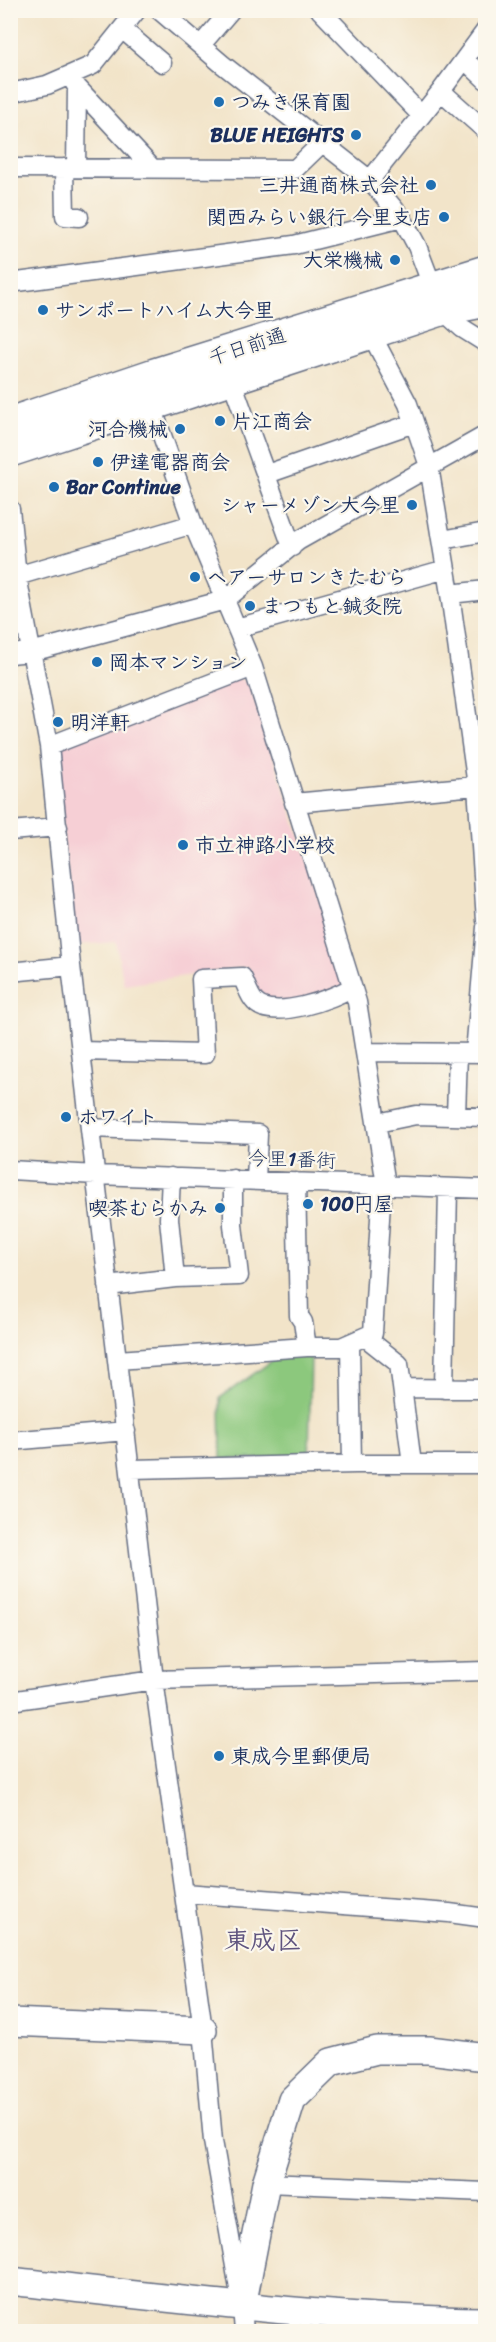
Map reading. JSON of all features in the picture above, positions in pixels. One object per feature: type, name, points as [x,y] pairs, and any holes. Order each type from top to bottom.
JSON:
[{"type":"highway","name":"千日前通","points":[[10,450],[370,332],[486,272]]},
{"type":"highway","name":"千日前通","points":[[10,424],[155,375],[437,298],[486,300]]},
{"type":"street","points":[[10,93],[74,81],[93,64],[137,10]]},
{"type":"street","points":[[159,10],[370,180],[402,218],[417,246],[437,298],[462,328],[486,343]]},
{"type":"street","points":[[201,45],[231,10]]},
{"type":"street","points":[[320,10],[421,115]]},
{"type":"street","points":[[122,29],[162,63]]},
{"type":"street","points":[[370,180],[486,30]]},
{"type":"street","points":[[465,60],[486,80]]},
{"type":"street","points":[[74,81],[65,216],[80,217]]},
{"type":"street","points":[[74,81],[153,169]]},
{"type":"street","points":[[441,91],[486,131]]},
{"type":"street","points":[[10,168],[296,169],[322,143]]},
{"type":"street","points":[[10,283],[294,245],[402,218]]},
{"type":"street","points":[[370,332],[408,404],[429,466],[481,785],[486,921]]},
{"type":"street","points":[[230,376],[292,547]]},
{"type":"street","points":[[117,1360],[307,1347],[341,1347],[373,1333],[384,1185],[366,1052],[352,987],[253,667],[193,524],[150,404]]},
{"type":"street","points":[[267,474],[414,423]]},
{"type":"street","points":[[10,654],[31,652],[225,600],[292,547],[486,435]]},
{"type":"street","points":[[10,509],[14,577],[49,746],[71,966],[154,1680],[203,2030],[213,2141],[243,2319]]},
{"type":"street","points":[[14,577],[193,524]]},
{"type":"street","points":[[442,540],[486,532]]},
{"type":"street","points":[[237,628],[446,569]]},
{"type":"street","points":[[450,594],[486,590]]},
{"type":"street","points":[[49,746],[253,667]]},
{"type":"street","points":[[294,802],[481,785]]},
{"type":"street","points":[[10,831],[58,827]]},
{"type":"street","points":[[456,1116],[473,1053],[486,927]]},
{"type":"street","points":[[10,972],[71,966]]},
{"type":"street","points":[[81,1051],[205,1054],[201,980],[242,977],[255,1003],[269,1009],[289,1009],[339,996],[352,987]]},
{"type":"street","points":[[366,1052],[473,1053]]},
{"type":"street","points":[[377,1123],[416,1115],[486,1117]]},
{"type":"street","points":[[90,1128],[258,1134],[256,1180]]},
{"type":"street","name":"今里1番街","points":[[10,1170],[486,1189]]},
{"type":"street","points":[[171,1177],[169,1219],[175,1278]]},
{"type":"street","points":[[108,1286],[175,1278],[239,1276],[233,1225],[233,1179]]},
{"type":"street","points":[[296,1182],[299,1316],[303,1322],[307,1347]]},
{"type":"street","points":[[444,1389],[448,1188]]},
{"type":"street","points":[[358,1340],[399,1364],[412,1464]]},
{"type":"street","points":[[352,1464],[358,1340]]},
{"type":"street","points":[[403,1388],[486,1389]]},
{"type":"street","points":[[10,1441],[126,1431]]},
{"type":"street","points":[[131,1469],[352,1464],[486,1464]]},
{"type":"street","points":[[10,1701],[154,1680],[486,1671]]},
{"type":"street","points":[[185,1893],[449,1913],[486,1918]]},
{"type":"street","points":[[10,2022],[203,2030]]},
{"type":"street","points":[[243,2319],[266,2183],[292,2100],[331,2062],[376,2050],[429,2050],[486,2057]]},
{"type":"street","points":[[266,2183],[486,2192]]},
{"type":"street","points":[[10,2281],[243,2319],[437,2326],[486,2320]]},
{"type":"shaded area","name":"市立神路小学校","points":[[236,677],[249,683],[349,985],[275,1007],[259,1001],[247,967],[124,985],[116,942],[75,945],[54,748]]},
{"type":"green space","points":[[311,1352],[309,1459],[221,1459],[220,1398],[283,1353]]},
{"type":"place","name":"つみき保育園","points":[[219,102]]},
{"type":"place","name":"BLUE HEIGHTS","points":[[356,135]]},
{"type":"place","name":"三井通商株式会社","points":[[431,185]]},
{"type":"place","name":"関西みらい銀行 今里支店","points":[[444,217]]},
{"type":"place","name":"大栄機械","points":[[395,260]]},
{"type":"place","name":"サンポートハイム大今里","points":[[43,310]]},
{"type":"place","name":"片江商会","points":[[220,421]]},
{"type":"place","name":"河合機械","points":[[180,429]]},
{"type":"place","name":"伊達電器商会","points":[[98,462]]},
{"type":"place","name":"Bar Continue","points":[[54,487]]},
{"type":"place","name":"シャーメゾン大今里","points":[[412,505]]},
{"type":"place","name":"ヘアーサロンきたむら","points":[[195,577]]},
{"type":"place","name":"まつもと鍼灸院","points":[[250,606]]},
{"type":"place","name":"岡本マンション","points":[[97,662]]},
{"type":"place","name":"明洋軒","points":[[58,722]]},
{"type":"place","name":"市立神路小学校","points":[[183,845]]},
{"type":"place","name":"ホワイト","points":[[66,1117]]},
{"type":"place","name":"100円屋","points":[[308,1204]]},
{"type":"place","name":"喫茶むらかみ","points":[[220,1208]]},
{"type":"place","name":"東成今里郵便局","points":[[219,1756]]},
{"type":"district","name":"東成区","points":[[263,1940]]}]
